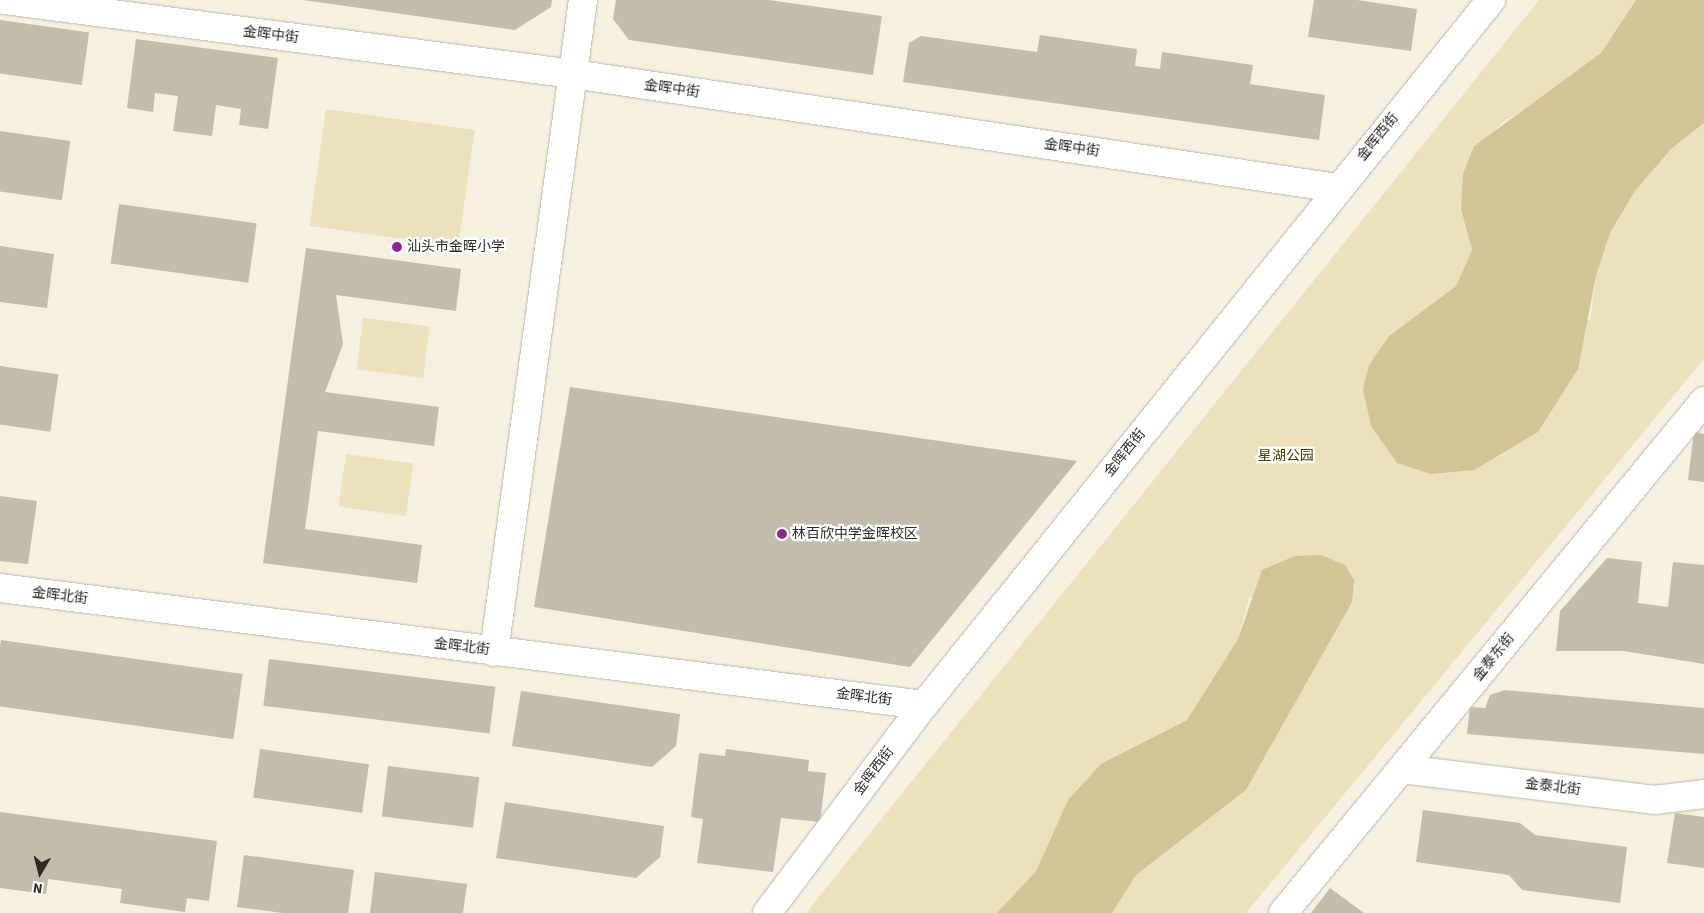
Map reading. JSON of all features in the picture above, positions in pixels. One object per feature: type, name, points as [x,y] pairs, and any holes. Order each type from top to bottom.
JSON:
[{"type":"street","name":"金晖中街","points":[[6,0],[573,74],[1337,188]]},
{"type":"street","points":[[494,652],[583,0]]},
{"type":"street","name":"金晖西街","points":[[766,913],[924,705],[1337,188],[1491,0]]},
{"type":"street","name":"金泰东街","points":[[1284,913],[1704,401]]},
{"type":"street","name":"金晖北街","points":[[0,588],[924,705]]},
{"type":"street","name":"金泰北街","points":[[1402,769],[1654,800],[1704,794]]},
{"type":"green space","name":"星湖公园","points":[[1539,0],[1636,0],[1601,53],[1569,81],[1500,124],[1463,174],[1461,209],[1472,250],[1456,286],[1389,336],[1590,320],[1596,276],[1610,233],[1635,191],[1671,149],[1704,123],[1704,359],[1246,913],[1112,913],[1136,875],[1246,790],[1352,602],[1249,598],[1238,639],[1187,720],[1068,800],[1036,871],[997,913],[806,913]]},
{"type":"green space","points":[[326,109],[475,130],[458,247],[310,226]]},
{"type":"green space","points":[[363,318],[430,326],[423,378],[357,370]]},
{"type":"green space","points":[[346,454],[413,463],[406,516],[339,506]]},
{"type":"shaded area","points":[[1636,0],[1704,0],[1704,123],[1671,149],[1635,191],[1610,233],[1596,276],[1578,369],[1538,432],[1474,470],[1431,474],[1397,463],[1371,426],[1363,389],[1369,365],[1389,336],[1456,286],[1472,250],[1461,209],[1463,174],[1474,146],[1601,53]]},
{"type":"shaded area","points":[[1321,555],[1345,565],[1354,580],[1352,602],[1246,790],[1136,875],[1112,913],[997,913],[1036,871],[1068,800],[1101,764],[1187,720],[1238,639],[1262,570],[1295,556]]},
{"type":"building","points":[[303,0],[552,0],[551,7],[515,30]]},
{"type":"building","points":[[616,0],[769,0],[882,16],[873,75],[629,40],[613,19]]},
{"type":"building","points":[[1314,0],[1357,0],[1417,9],[1411,51],[1308,37]]},
{"type":"building","points":[[0,20],[89,33],[82,85],[0,74]]},
{"type":"building","points":[[1040,35],[1137,49],[1135,66],[1160,69],[1162,52],[1253,65],[1250,84],[1325,95],[1319,140],[903,82],[909,43],[921,36],[1037,52]]},
{"type":"building","points":[[136,39],[278,58],[268,129],[239,125],[241,109],[216,105],[212,136],[173,131],[178,96],[155,93],[153,112],[127,108]]},
{"type":"building","points":[[0,131],[70,141],[62,200],[0,192]]},
{"type":"building","points":[[119,204],[257,223],[248,283],[111,263]]},
{"type":"building","points":[[0,246],[54,254],[47,308],[0,302]]},
{"type":"building","points":[[306,248],[461,269],[456,311],[336,295],[343,344],[325,392],[439,407],[434,446],[318,431],[305,529],[422,545],[417,583],[263,563]]},
{"type":"building","points":[[0,366],[58,374],[50,432],[0,425]]},
{"type":"building","name":"林百欣中学金晖校区","points":[[570,387],[1077,461],[910,667],[534,607]]},
{"type":"building","points":[[1694,432],[1704,434],[1704,482],[1688,480]]},
{"type":"building","points":[[0,496],[37,501],[28,564],[0,561]]},
{"type":"building","points":[[1607,558],[1642,562],[1638,603],[1668,607],[1673,562],[1704,565],[1704,664],[1624,651],[1556,651],[1560,611]]},
{"type":"building","points":[[1,640],[243,674],[233,739],[0,707]]},
{"type":"building","points":[[269,659],[495,687],[490,733],[263,706]]},
{"type":"building","points":[[1505,690],[1704,708],[1704,754],[1467,734],[1470,707],[1485,708],[1490,695]]},
{"type":"building","points":[[521,691],[680,714],[676,746],[652,767],[512,746]]},
{"type":"building","points":[[260,749],[369,764],[362,813],[253,798]]},
{"type":"building","points":[[726,749],[809,760],[808,771],[826,773],[820,822],[781,818],[773,872],[697,863],[703,819],[691,817],[699,753],[725,756]]},
{"type":"building","points":[[388,766],[479,777],[473,828],[382,817]]},
{"type":"building","points":[[505,802],[664,826],[660,857],[636,878],[496,858]]},
{"type":"building","points":[[1423,810],[1520,823],[1535,835],[1627,847],[1620,903],[1522,890],[1509,875],[1416,862]]},
{"type":"building","points":[[0,812],[217,841],[209,901],[187,898],[185,912],[120,903],[122,889],[48,879],[46,894],[0,888]]},
{"type":"building","points":[[1675,813],[1704,817],[1704,868],[1667,863]]},
{"type":"building","points":[[244,855],[354,870],[348,913],[283,913],[237,907]]},
{"type":"building","points":[[375,872],[467,884],[463,913],[370,913]]},
{"type":"building","points":[[1330,888],[1364,913],[1311,913]]},
{"type":"place","name":"汕头市金晖小学","points":[[397,247]]},
{"type":"place","name":"林百欣中学金晖校区","points":[[782,534]]}]
